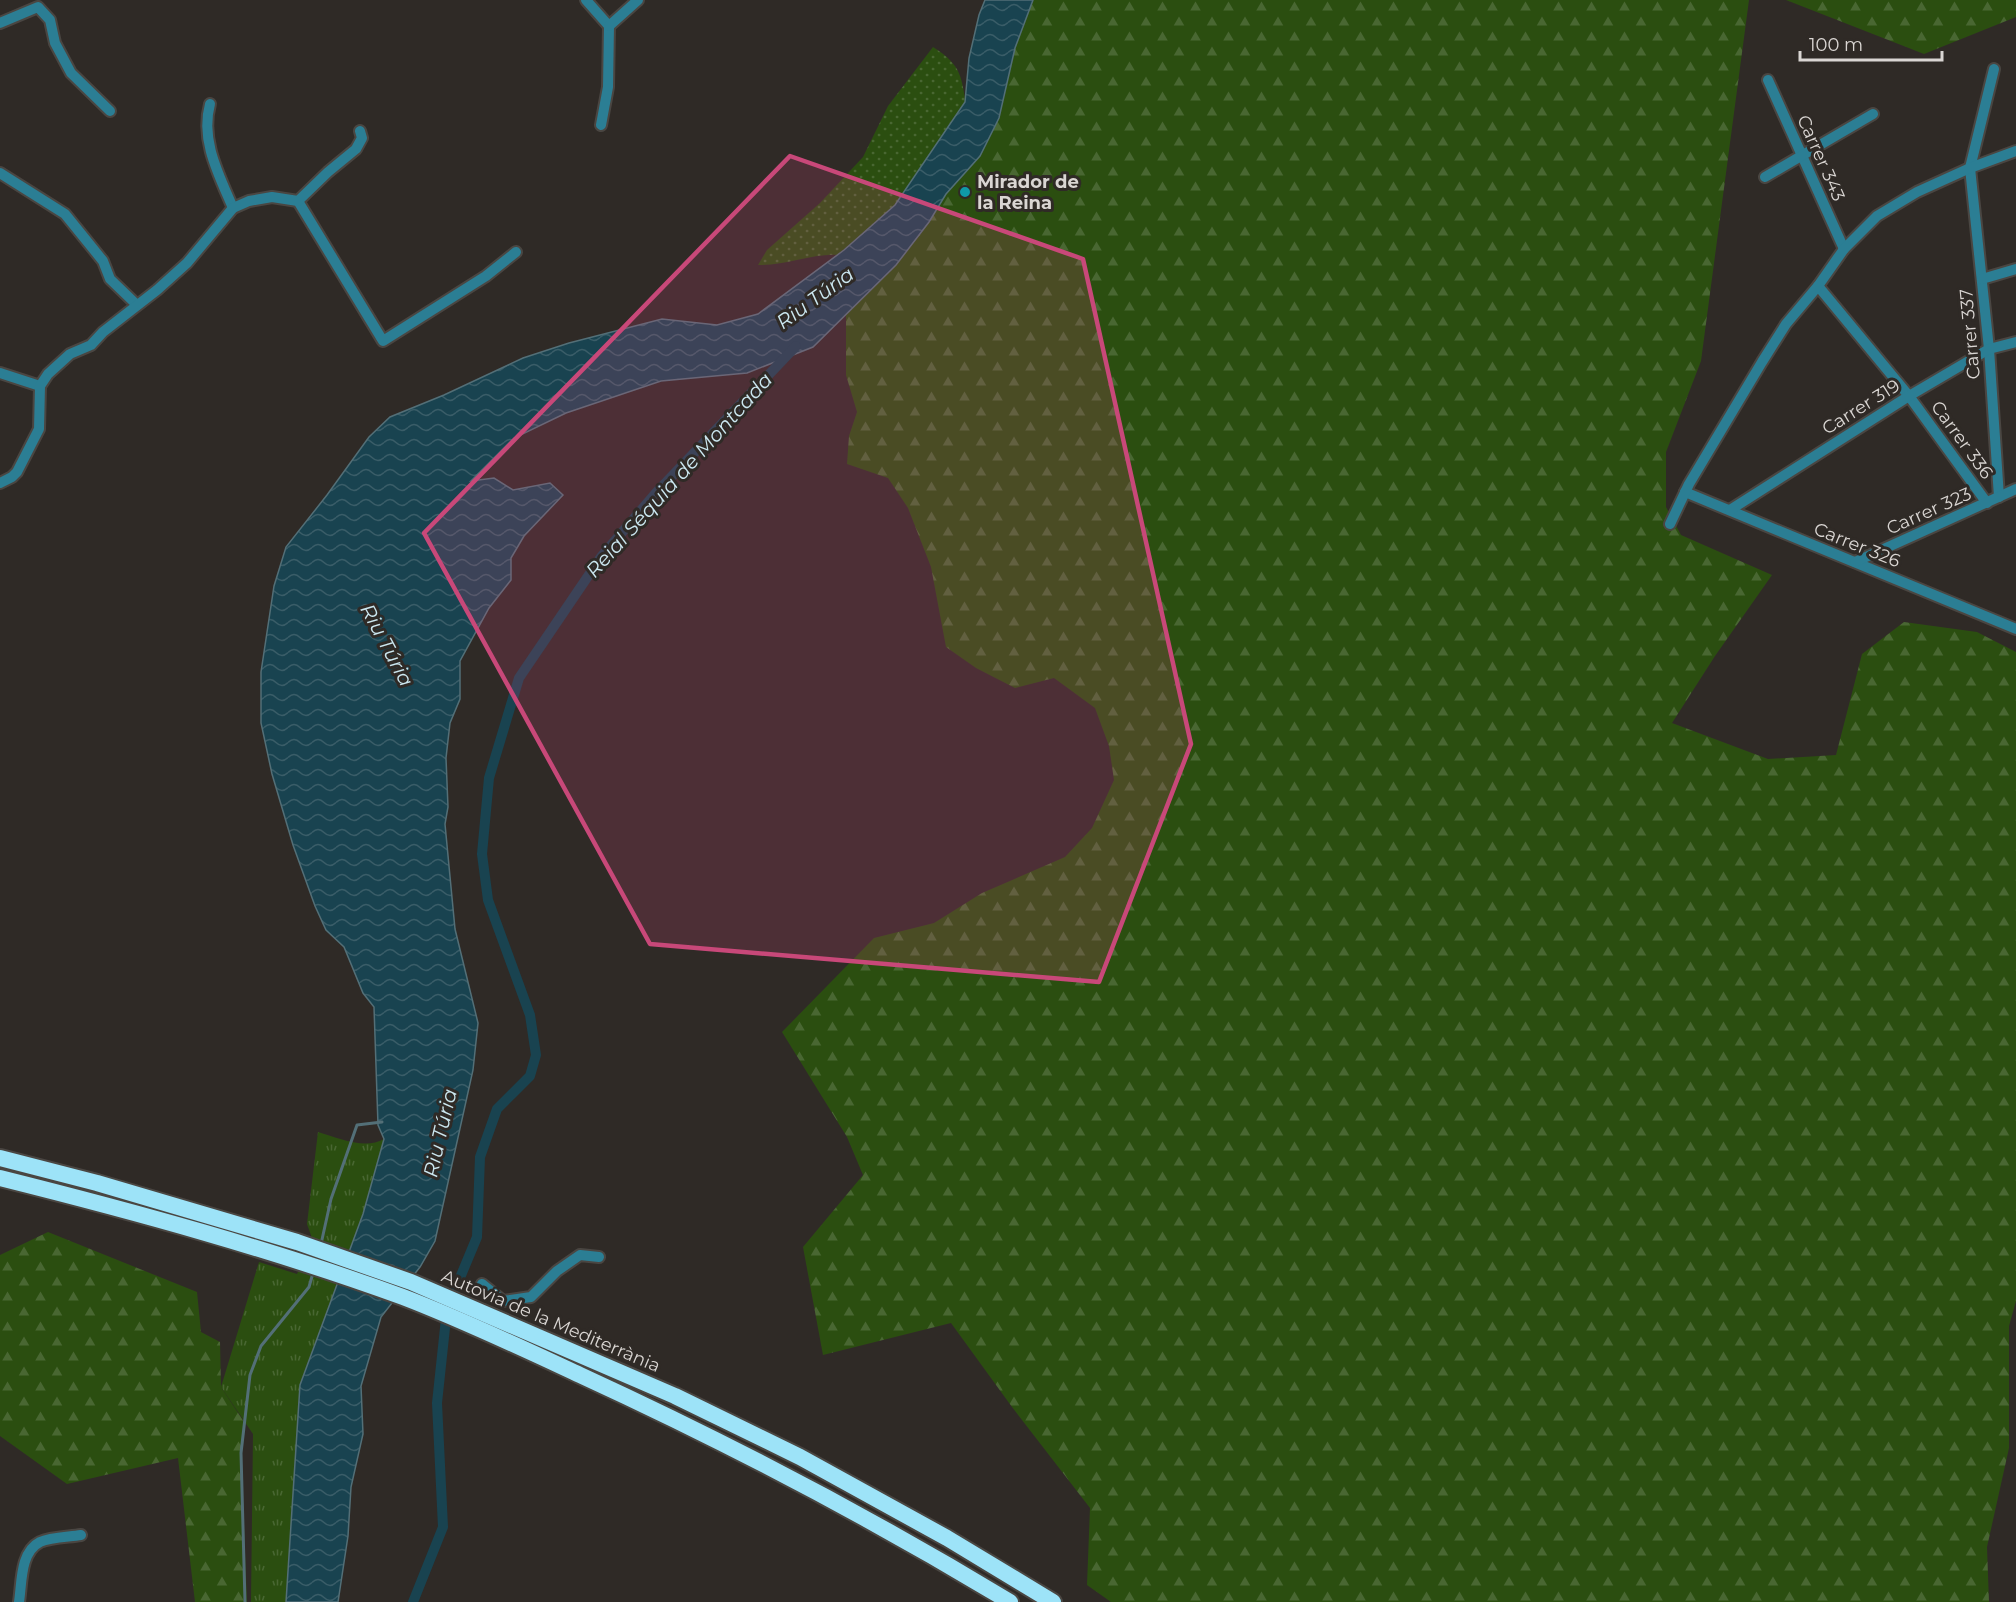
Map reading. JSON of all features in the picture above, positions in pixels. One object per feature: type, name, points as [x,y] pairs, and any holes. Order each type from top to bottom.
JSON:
[{"type":"highway","name":"Autovia de la Mediterrània","points":[[0,1158],[97,1183],[288,1257],[406,1299],[526,1350],[665,1414],[788,1476],[935,1557],[1010,1602]]},
{"type":"highway","name":"Autovia de la Mediterrània","points":[[0,1178],[297,1242],[411,1282],[675,1395],[800,1457],[946,1538],[1053,1602]]},
{"type":"street","points":[[586,0],[609,26],[608,87],[601,125]]},
{"type":"street","points":[[609,26],[638,0]]},
{"type":"street","points":[[0,23],[38,8],[50,20],[55,43],[71,73],[110,111]]},
{"type":"street","name":"Carrer 337","points":[[1994,69],[1970,168],[1989,349],[2000,497]]},
{"type":"street","name":"Carrer 343","points":[[1768,80],[1844,249]]},
{"type":"street","points":[[210,104],[206,119],[209,144],[233,208]]},
{"type":"street","points":[[1765,177],[1873,114]]},
{"type":"street","points":[[298,201],[356,149],[362,138],[360,131]]},
{"type":"street","points":[[1670,524],[1685,492],[1780,333],[1844,249],[1877,216],[1917,192],[1970,168],[2016,151]]},
{"type":"street","points":[[0,173],[65,214],[103,261],[110,279],[137,305]]},
{"type":"street","points":[[0,483],[17,472],[39,429],[40,386],[48,374],[70,354],[91,345],[103,332],[187,264],[233,208],[249,201],[272,197],[298,201],[383,340],[486,276],[516,252]]},
{"type":"street","points":[[1982,279],[2016,269]]},
{"type":"street","name":"Carrer 336","points":[[1818,286],[1910,396],[1987,502]]},
{"type":"street","name":"Carrer 319","points":[[1730,510],[1989,349],[2016,342]]},
{"type":"street","points":[[0,373],[40,386]]},
{"type":"street","name":"Carrer 323","points":[[1855,562],[2016,489]]},
{"type":"street","name":"Carrer 326","points":[[1685,492],[2016,629]]},
{"type":"street","points":[[482,1284],[503,1301],[531,1297],[556,1271],[580,1255],[599,1257]]},
{"type":"street","points":[[19,1602],[26,1558],[32,1548],[41,1541],[81,1535]]},
{"type":"highlighted area","points":[[790,156],[1083,259],[1191,744],[1099,982],[650,944],[424,533]]},
{"type":"green space","points":[[1033,0],[1749,0],[1701,361],[1666,452],[1666,507],[1681,535],[1772,575],[1715,656],[1672,723],[1768,759],[1836,755],[1862,654],[1904,622],[1977,632],[2016,652],[2016,1301],[2009,1326],[2009,1448],[1987,1547],[1989,1602],[1111,1602],[1087,1585],[1090,1508],[951,1323],[823,1355],[803,1247],[863,1175],[847,1137],[782,1032],[874,938],[934,923],[982,893],[1065,857],[1092,828],[1114,780],[1109,746],[1095,708],[1054,678],[1015,688],[976,668],[946,647],[931,567],[908,508],[888,478],[847,464],[849,436],[857,412],[846,375],[846,313],[896,265],[929,222],[946,194],[980,156],[999,118],[1015,48]]},
{"type":"green space","points":[[1786,0],[2016,0],[2016,17],[1924,54]]},
{"type":"green space","points":[[933,47],[950,60],[959,73],[967,110],[925,178],[848,256],[814,256],[758,265],[767,250],[820,203],[863,157],[888,106]]},
{"type":"green space","points":[[318,1132],[360,1143],[377,1142],[384,1139],[363,1214],[300,1385],[286,1602],[251,1602],[253,1434],[221,1387],[259,1262],[297,1274],[313,1241],[307,1224]]},
{"type":"green space","points":[[48,1232],[197,1292],[201,1332],[220,1342],[221,1387],[244,1422],[241,1453],[247,1602],[195,1602],[178,1458],[67,1484],[0,1436],[0,1255]]},
{"type":"water","name":"Riu Túria","points":[[985,0],[1033,0],[1015,48],[999,118],[980,156],[946,194],[929,222],[896,265],[813,347],[747,373],[661,381],[566,413],[514,438],[471,481],[494,478],[513,490],[550,483],[563,495],[524,536],[511,558],[511,580],[489,608],[460,661],[460,699],[450,723],[446,758],[448,807],[445,824],[455,929],[478,1023],[473,1070],[435,1241],[420,1267],[381,1317],[361,1386],[363,1434],[351,1487],[348,1536],[338,1602],[286,1602],[300,1385],[363,1214],[384,1139],[378,1125],[374,1007],[363,993],[344,947],[326,930],[315,906],[293,845],[272,774],[261,723],[261,672],[274,586],[286,547],[369,437],[390,417],[523,358],[569,343],[662,319],[717,325],[758,314],[844,250],[895,205],[965,102],[969,58]]},
{"type":"waterway","name":"Reial Séquia de Montcada","points":[[413,1602],[443,1527],[437,1403],[447,1309],[477,1237],[480,1157],[497,1109],[530,1076],[536,1055],[530,1015],[488,900],[482,854],[489,778],[519,678],[601,557],[655,494],[796,346]]},
{"type":"waterway","points":[[321,1244],[331,1199],[357,1125],[382,1122]]},
{"type":"waterway","points":[[245,1602],[241,1453],[250,1375],[261,1346],[309,1287],[313,1273]]},
{"type":"place","name":"Mirador de la Reina","points":[[965,192]]}]
